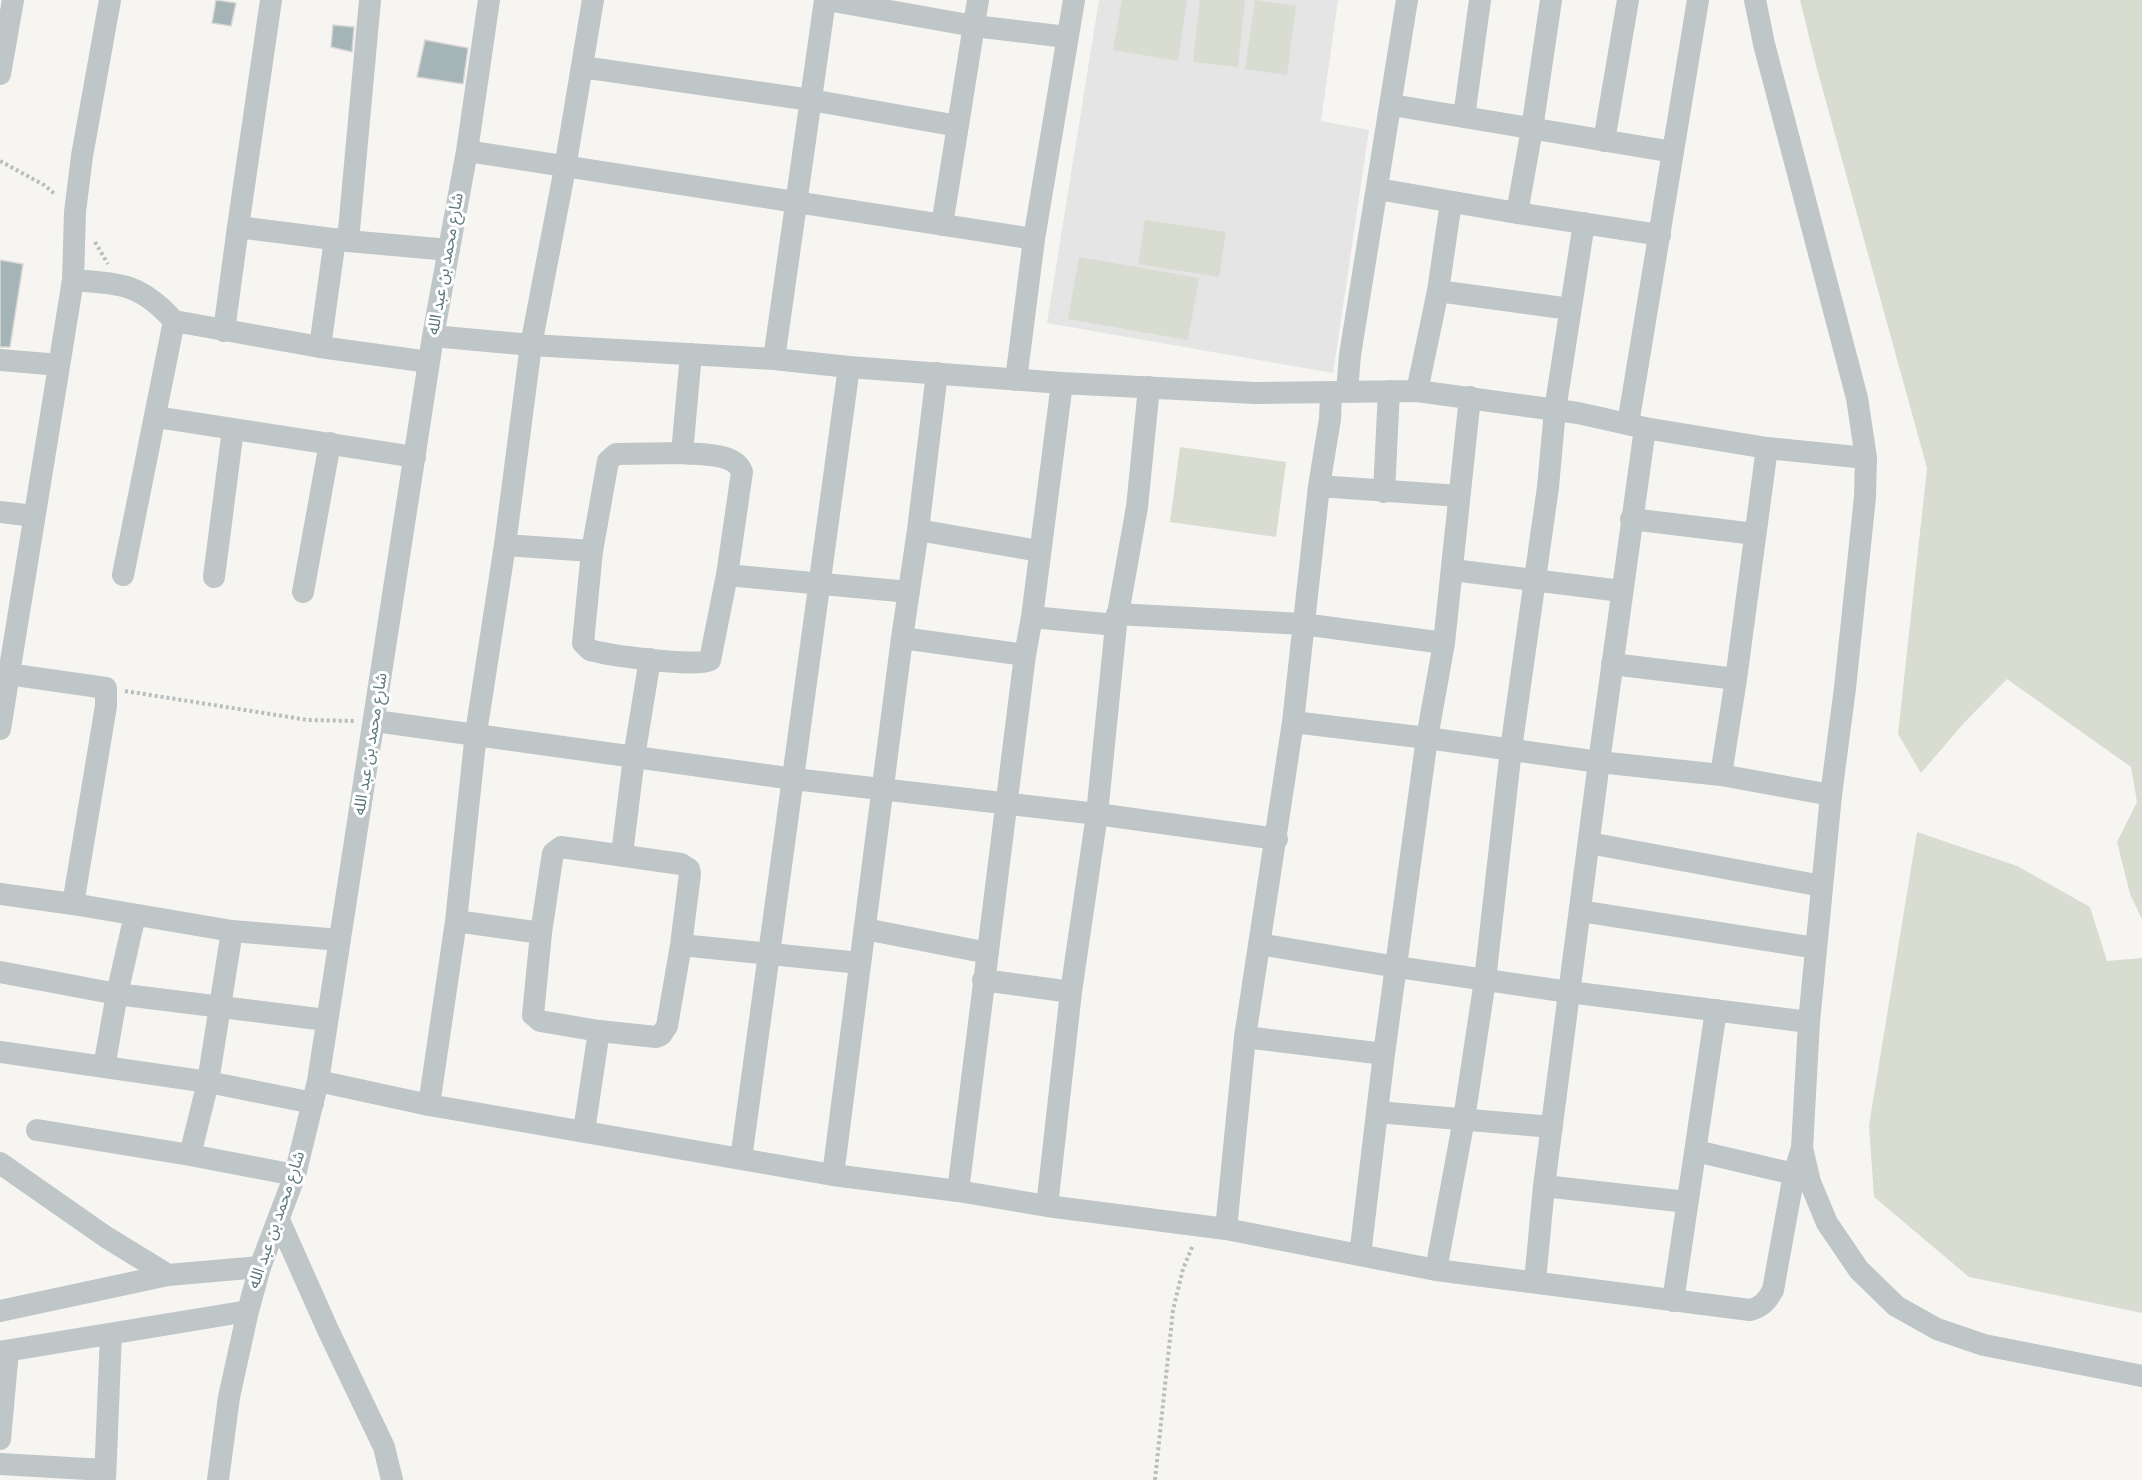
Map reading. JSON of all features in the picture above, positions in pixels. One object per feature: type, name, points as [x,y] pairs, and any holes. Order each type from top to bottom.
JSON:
[{"type":"street","points":[[0,74],[13,0]]},
{"type":"street","points":[[0,729],[4,674],[34,516],[73,280],[75,212],[82,156],[110,0]]},
{"type":"street","points":[[224,331],[271,0]]},
{"type":"street","points":[[320,347],[341,240],[370,0]]},
{"type":"street","name":"شارع محمد بن عبد الله","points":[[218,1480],[230,1397],[248,1311],[260,1267],[296,1175],[318,1081],[433,336],[467,151],[489,0]]},
{"type":"street","points":[[429,1105],[456,921],[476,734],[505,545],[531,345],[594,0]]},
{"type":"street","points":[[774,359],[826,0],[974,26],[1067,37]]},
{"type":"street","points":[[942,225],[978,0]]},
{"type":"street","points":[[1016,380],[1034,239],[1074,0]]},
{"type":"street","points":[[1226,1229],[1245,1037],[1277,839],[1293,722],[1319,486],[1330,419],[1352,344],[1407,0]]},
{"type":"street","points":[[1464,117],[1480,0]]},
{"type":"street","points":[[1517,213],[1551,0]]},
{"type":"street","points":[[1604,141],[1628,0]]},
{"type":"street","points":[[1535,1281],[1544,1186],[1631,519],[1637,426],[1660,235],[1698,0]]},
{"type":"street","points":[[318,1081],[429,1105],[833,1175],[1226,1229],[1436,1270],[1750,1310],[1759,1308],[1767,1301],[1773,1290],[1794,1174],[1802,1148],[1809,1022],[1831,795],[1863,531],[1866,458],[1857,398],[1764,44],[1755,0]]},
{"type":"street","points":[[582,67],[810,100],[958,126]]},
{"type":"street","points":[[1392,105],[1673,152]]},
{"type":"street","points":[[467,151],[1034,239]]},
{"type":"street","points":[[1378,189],[1660,235]]},
{"type":"street","points":[[1417,391],[1438,291],[1451,202]]},
{"type":"street","points":[[1436,1270],[1464,1119],[1485,980],[1511,749],[1546,505],[1555,410],[1584,223]]},
{"type":"street","points":[[238,227],[449,250]]},
{"type":"street","points":[[73,280],[122,284],[137,290],[159,304],[174,321],[320,347],[429,362]]},
{"type":"street","points":[[1438,291],[1570,309]]},
{"type":"street","points":[[123,575],[174,321]]},
{"type":"street","points":[[433,336],[531,345],[774,359],[1062,383],[1255,393],[1417,391],[1555,410],[1767,448],[1866,458]]},
{"type":"street","points":[[682,453],[691,354]]},
{"type":"street","points":[[0,360],[59,365]]},
{"type":"street","points":[[741,1159],[849,367]]},
{"type":"street","points":[[833,1175],[937,373]]},
{"type":"street","points":[[958,1191],[983,980],[1062,383]]},
{"type":"street","points":[[1047,1206],[1071,992],[1097,814],[1117,620],[1137,507],[1149,387]]},
{"type":"street","points":[[1384,492],[1389,392]]},
{"type":"street","points":[[1360,1255],[1384,1054],[1427,738],[1444,643],[1470,397]]},
{"type":"street","points":[[156,417],[415,457]]},
{"type":"street","points":[[214,577],[233,429]]},
{"type":"street","points":[[303,592],[330,443]]},
{"type":"street","points":[[1721,775],[1767,448]]},
{"type":"street","points":[[682,453],[731,459],[740,466],[742,472],[727,574],[710,660],[699,664],[593,651],[583,643],[592,551],[606,468],[616,454],[682,453]]},
{"type":"street","points":[[1319,486],[1459,496]]},
{"type":"street","points":[[0,512],[34,516]]},
{"type":"street","points":[[1631,519],[1755,534]]},
{"type":"street","points":[[918,530],[1040,551]]},
{"type":"street","points":[[505,545],[592,551]]},
{"type":"street","points":[[1453,570],[1621,591]]},
{"type":"street","points":[[727,574],[909,592]]},
{"type":"street","points":[[1032,617],[1303,624],[1444,643]]},
{"type":"street","points":[[902,638],[1025,655]]},
{"type":"street","points":[[622,854],[634,757],[650,659]]},
{"type":"street","points":[[1612,664],[1736,679]]},
{"type":"street","points":[[4,674],[106,688],[106,706],[73,904]]},
{"type":"street","points":[[375,721],[794,779],[1097,814],[1277,839]]},
{"type":"street","points":[[1293,722],[1599,762],[1721,775],[1831,795]]},
{"type":"street","points":[[1589,843],[1822,886]]},
{"type":"street","points":[[561,847],[622,854],[681,864],[689,869],[681,945],[665,1031],[656,1037],[599,1031],[540,1021],[533,1015],[541,933],[552,859],[556,849],[561,847]]},
{"type":"street","points":[[0,894],[232,931],[340,940]]},
{"type":"street","points":[[1580,911],[1816,948]]},
{"type":"street","points":[[104,1067],[117,994],[135,915]]},
{"type":"street","points":[[456,921],[541,933]]},
{"type":"street","points":[[865,928],[988,952]]},
{"type":"street","points":[[190,1155],[208,1082],[232,931]]},
{"type":"street","points":[[1259,944],[1569,992],[1809,1022]]},
{"type":"street","points":[[681,945],[860,963]]},
{"type":"street","points":[[0,972],[117,994],[326,1020]]},
{"type":"street","points":[[983,980],[1071,992]]},
{"type":"street","points":[[1673,1300],[1716,1010]]},
{"type":"street","points":[[584,1131],[599,1031]]},
{"type":"street","points":[[1245,1037],[1384,1054]]},
{"type":"street","points":[[0,1052],[208,1082],[313,1103]]},
{"type":"street","points":[[1377,1112],[1552,1127]]},
{"type":"street","points":[[37,1130],[296,1175]]},
{"type":"street","points":[[1802,1148],[1810,1182],[1827,1223],[1859,1270],[1896,1306],[1936,1329],[1984,1345],[2142,1376]]},
{"type":"street","points":[[1696,1151],[1794,1174]]},
{"type":"street","points":[[0,1163],[106,1238],[168,1275]]},
{"type":"street","points":[[1544,1186],[1687,1202]]},
{"type":"street","points":[[279,1220],[379,1437],[392,1480]]},
{"type":"street","points":[[0,1311],[168,1275],[260,1267]]},
{"type":"street","points":[[0,1439],[4,1352],[248,1311]]},
{"type":"street","points":[[0,1464],[105,1475],[111,1334]]},
{"type":"path","points":[[106,688],[308,720],[375,721]]},
{"type":"path","points":[[1155,1480],[1173,1310],[1184,1269],[1202,1226]]},
{"type":"shaded area","points":[[1099,0],[1338,0],[1321,121],[1369,130],[1333,373],[1047,323]]},
{"type":"shaded area","points":[[1122,0],[1187,0],[1178,61],[1113,50]]},
{"type":"shaded area","points":[[1200,0],[1245,0],[1238,67],[1193,62]]},
{"type":"shaded area","points":[[1255,0],[1296,6],[1287,75],[1245,69]]},
{"type":"shaded area","points":[[1800,0],[2142,0],[2142,919],[2130,894],[2117,842],[2137,802],[2131,767],[2007,679],[1963,724],[1921,773],[1898,734],[1927,468]]},
{"type":"shaded area","points":[[1145,220],[1226,232],[1219,277],[1138,264]]},
{"type":"shaded area","points":[[1079,257],[1199,278],[1188,340],[1068,319]]},
{"type":"shaded area","points":[[1180,447],[1286,462],[1276,537],[1170,522]]},
{"type":"shaded area","points":[[1917,832],[2017,866],[2090,907],[2107,961],[2142,958],[2142,1313],[1969,1277],[1874,1197],[1869,1125]]},
{"type":"building","points":[[216,0],[236,3],[231,26],[212,23]]},
{"type":"building","points":[[333,25],[354,27],[352,52],[331,47]]},
{"type":"building","points":[[425,40],[468,48],[463,84],[417,77]]},
{"type":"building","points":[[0,260],[23,264],[10,347],[0,347]]}]
